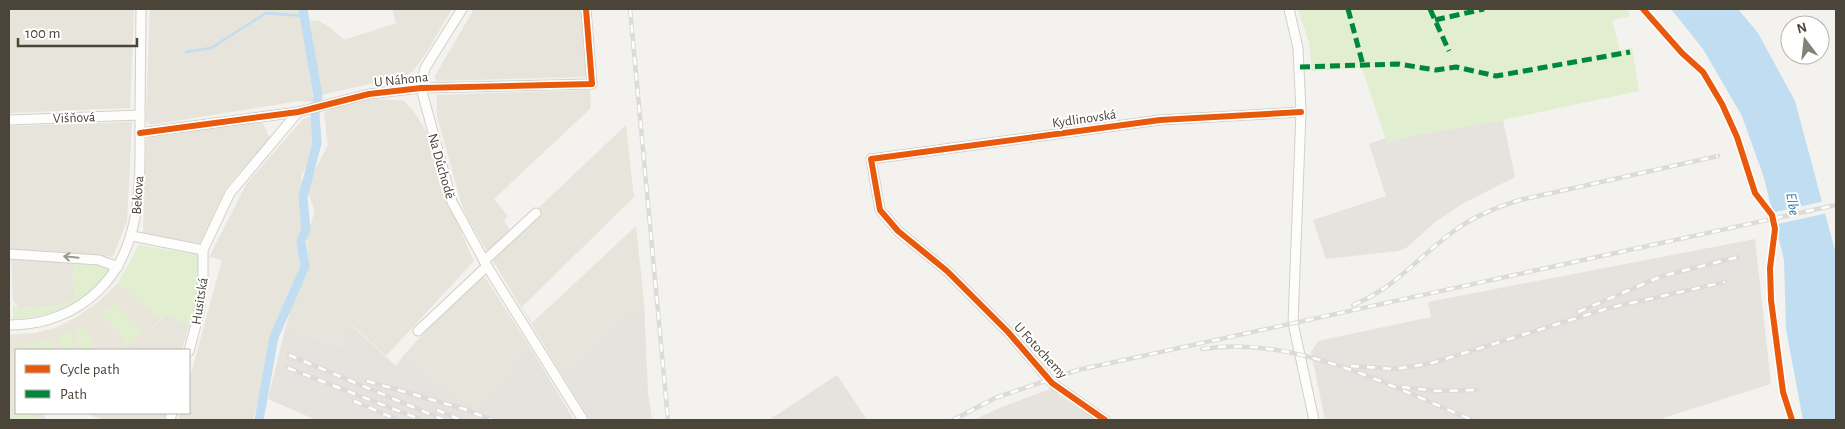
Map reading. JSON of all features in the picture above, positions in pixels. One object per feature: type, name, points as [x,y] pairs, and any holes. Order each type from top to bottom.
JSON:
[{"type":"street","name":"Bekova","points":[[9,325],[40,323],[76,308],[97,292],[118,267],[132,236],[137,206],[140,133],[141,9]]},
{"type":"street","name":"U Náhona","points":[[421,88],[425,68],[462,9]]},
{"type":"street","name":"U Náhona","points":[[140,133],[298,112],[369,94],[421,88],[592,84],[586,9]]},
{"type":"street","points":[[1289,9],[1298,48],[1301,112],[1293,323],[1314,420]]},
{"type":"street","name":"Na Důchodě","points":[[421,88],[452,202],[486,263],[583,420]]},
{"type":"street","points":[[132,236],[203,250],[230,193],[298,112]]},
{"type":"street","name":"Kydlinovská","points":[[871,160],[1160,120],[1301,112]]},
{"type":"street","name":"Višňová","points":[[9,120],[140,115]]},
{"type":"street","name":"U Fotochemy","points":[[871,160],[880,210],[884,217],[965,289],[1008,332],[1052,382],[1105,420]]},
{"type":"street","points":[[418,331],[536,213]]},
{"type":"street","name":"Husitská","points":[[190,349],[199,313],[203,282],[203,250]]},
{"type":"street","points":[[9,254],[99,260],[118,267]]},
{"type":"shaded area","points":[[9,9],[134,9],[130,108],[9,113]]},
{"type":"shaded area","points":[[150,9],[300,10],[314,102],[299,101],[151,125],[146,121]]},
{"type":"shaded area","points":[[392,9],[452,9],[425,55],[411,73],[395,82],[384,81],[321,95],[310,20],[319,21],[331,28],[344,40],[396,23]]},
{"type":"shaded area","points":[[474,9],[582,9],[588,77],[437,81],[434,77]]},
{"type":"shaded area","points":[[590,90],[591,108],[494,199],[508,216],[504,221],[512,233],[626,125],[634,197],[522,307],[532,323],[636,226],[644,302],[562,375],[469,221],[462,206],[437,116],[437,95]]},
{"type":"shaded area","points":[[361,99],[403,100],[415,113],[430,138],[446,198],[474,261],[386,356],[351,324],[343,347],[285,329],[293,302],[308,273],[307,234],[315,211],[307,185],[328,145],[324,112]]},
{"type":"shaded area","points":[[318,114],[322,139],[301,176],[308,212],[300,233],[300,273],[285,302],[253,420],[178,420],[180,414],[190,414],[190,377],[222,260],[209,257],[247,183],[303,119]]},
{"type":"shaded area","points":[[1503,120],[1515,177],[1462,204],[1434,223],[1406,248],[1398,251],[1326,259],[1313,220],[1386,196],[1369,144],[1385,138],[1387,143],[1415,135]]},
{"type":"shaded area","points":[[132,122],[127,221],[113,257],[9,249],[9,126]]},
{"type":"shaded area","points":[[262,122],[270,138],[226,188],[200,243],[143,234],[146,141],[148,138]]},
{"type":"shaded area","points":[[1755,239],[1771,384],[1666,417],[1662,420],[1325,420],[1311,352],[1318,341],[1431,317],[1428,302]]},
{"type":"shaded area","points":[[11,257],[73,260],[74,300],[57,306],[19,308],[13,301]]},
{"type":"shaded area","points":[[480,276],[485,277],[530,347],[476,410],[403,356],[465,288]]},
{"type":"shaded area","points":[[118,283],[161,319],[138,341],[122,349],[15,349],[15,414],[46,414],[44,420],[9,420],[9,335],[35,333],[55,328],[77,317],[99,301]]},
{"type":"shaded area","points":[[1743,285],[1756,345],[1676,354],[1662,301]]},
{"type":"shaded area","points":[[644,302],[648,393],[652,420],[590,420],[562,375]]},
{"type":"shaded area","points":[[167,314],[189,326],[182,349],[122,349],[138,341]]},
{"type":"shaded area","points":[[1410,322],[1412,333],[1419,333],[1423,359],[1398,364],[1373,364],[1316,354],[1324,341]]},
{"type":"shaded area","points":[[350,324],[396,366],[403,356],[476,410],[530,347],[574,420],[316,420],[268,399],[285,329],[343,347]]},
{"type":"shaded area","points":[[837,375],[867,420],[769,420]]},
{"type":"shaded area","points":[[1055,387],[1058,395],[1096,420],[974,420],[1002,407]]},
{"type":"shaded area","points":[[87,414],[166,414],[164,420],[103,420]]},
{"type":"green space","points":[[1298,9],[1627,9],[1630,16],[1612,20],[1620,50],[1632,48],[1639,91],[1503,120],[1415,135],[1387,143],[1362,68],[1312,71],[1309,43]]},
{"type":"green space","points":[[139,245],[199,255],[197,302],[193,319],[189,326],[167,314],[161,319],[118,283]]},
{"type":"green space","points":[[73,260],[102,263],[108,272],[100,283],[79,300],[54,312],[13,320],[13,304],[19,308],[57,306],[74,300]]},
{"type":"green space","points":[[116,302],[142,331],[128,344],[102,314]]},
{"type":"green space","points":[[88,328],[93,349],[78,349],[74,331]]},
{"type":"green space","points":[[71,332],[75,349],[60,349],[57,335]]},
{"type":"green space","points":[[52,339],[54,349],[22,349],[21,346]]},
{"type":"green space","points":[[15,401],[15,414],[39,414],[36,420],[9,420]]},
{"type":"water","name":"Elbe","points":[[1671,9],[1738,9],[1758,33],[1795,101],[1836,254],[1836,420],[1803,420],[1786,329],[1784,260],[1764,178],[1742,116],[1703,49]]},
{"type":"pier","points":[[1825,201],[1828,213],[1774,225],[1771,213]]},
{"type":"waterway","points":[[259,420],[274,337],[305,267],[301,241],[306,229],[303,197],[317,143],[315,114],[318,96],[303,9]]},
{"type":"waterway","points":[[186,52],[211,48],[266,13],[304,16]]},
{"type":"railway","points":[[630,9],[668,420]]},
{"type":"railway","points":[[1353,305],[1395,281],[1441,241],[1462,226],[1494,209],[1520,200],[1718,156]]},
{"type":"railway","points":[[953,420],[995,398],[1078,370],[1836,205]]},
{"type":"railway","points":[[1578,312],[1662,276],[1738,257]]},
{"type":"railway","points":[[1351,366],[1396,369],[1432,363],[1609,308],[1725,282]]},
{"type":"railway","points":[[1202,349],[1236,346],[1271,349],[1306,356],[1341,366],[1375,379],[1473,420]]},
{"type":"railway","points":[[289,355],[444,420]]},
{"type":"railway","points":[[288,368],[422,420]]},
{"type":"railway","points":[[367,381],[464,409],[492,420]]},
{"type":"railway","points":[[1402,387],[1436,391],[1476,390]]},
{"type":"railway","points":[[354,401],[398,420]]},
{"type":"railway","points":[[437,410],[461,420]]},
{"type":"marked path","points":[[1348,9],[1363,65]]},
{"type":"marked path","points":[[1430,9],[1449,51]]},
{"type":"marked path","points":[[1435,20],[1484,9]]},
{"type":"marked path","points":[[1300,67],[1398,64],[1436,70],[1456,67],[1496,76],[1630,52]]},
{"type":"cycle path","points":[[140,133],[298,112],[369,94],[421,88],[592,84],[586,9]]},
{"type":"cycle path","points":[[1643,9],[1682,53],[1703,72],[1722,104],[1737,137],[1755,193],[1772,215],[1775,229],[1770,268],[1771,300],[1783,392],[1792,420]]},
{"type":"cycle path","points":[[1105,420],[1052,383],[1008,332],[947,271],[898,231],[880,210],[871,159],[1160,120],[1301,112]]}]
